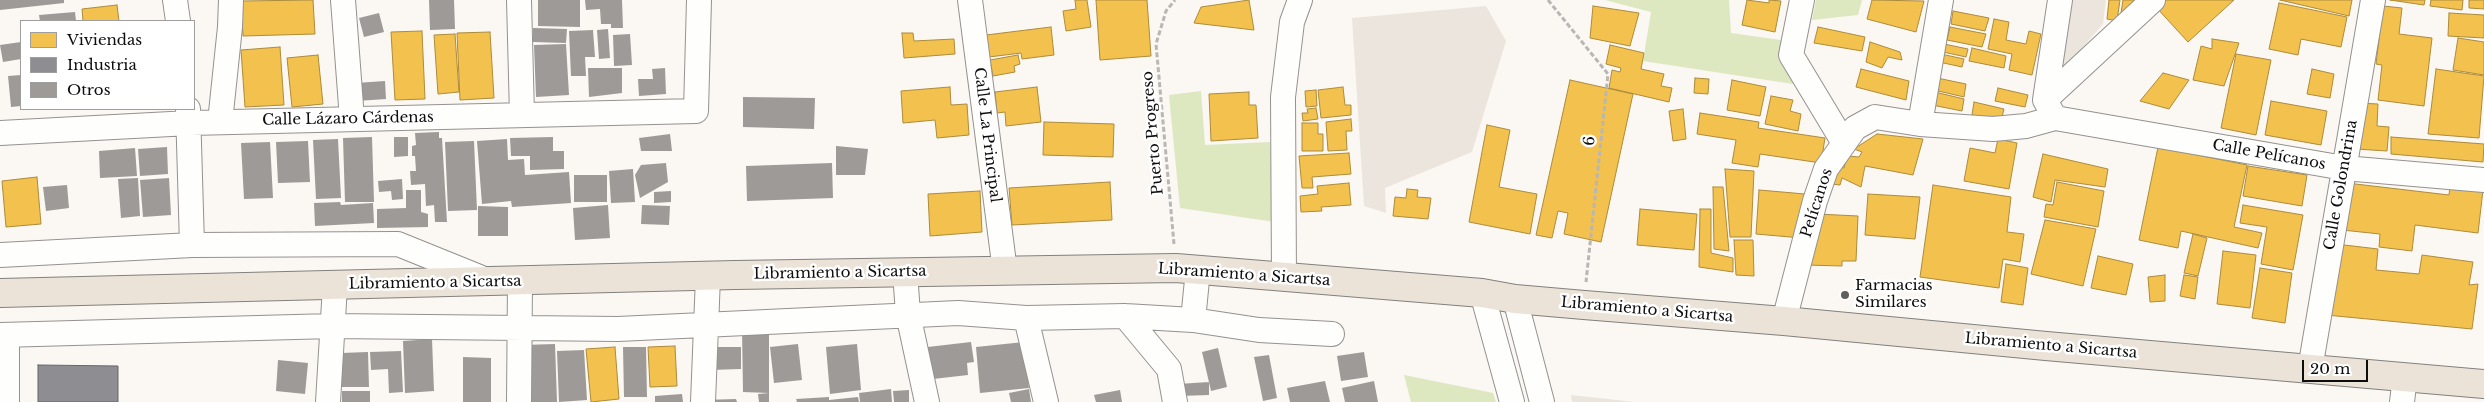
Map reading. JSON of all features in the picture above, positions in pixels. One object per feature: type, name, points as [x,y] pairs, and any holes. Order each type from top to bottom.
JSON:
[{"type":"main road","name":"Libramiento a Sicartsa","points":[[0,293],[904,272],[1187,269],[1482,293],[1516,299],[1784,321],[2310,369],[2403,390],[2484,384]]},
{"type":"street","points":[[175,0],[178,20]]},
{"type":"street","points":[[220,122],[231,0]]},
{"type":"street","points":[[343,0],[352,119]]},
{"type":"street","points":[[519,0],[522,115]]},
{"type":"street","name":"Calle Lázaro Cárdenas","points":[[0,133],[189,116],[220,122],[696,111],[699,0]]},
{"type":"street","name":"Calle La Principal","points":[[970,0],[1005,271]]},
{"type":"street","points":[[1284,278],[1283,97],[1292,22],[1300,0]]},
{"type":"street","points":[[1802,0],[1791,55],[1844,143]]},
{"type":"street","points":[[1920,124],[1942,0]]},
{"type":"street","points":[[2050,109],[2060,0]]},
{"type":"street","points":[[2050,109],[2153,0]]},
{"type":"street","name":"Calle Golondrina","points":[[2310,369],[2373,0]]},
{"type":"street","name":"Calle Pelícanos","points":[[1920,124],[1993,128],[2026,126],[2050,109],[2344,168],[2484,180]]},
{"type":"street","points":[[189,116],[192,245]]},
{"type":"street","name":"Pelícanos","points":[[1784,321],[1815,201],[1826,169],[1854,128],[1875,117],[1920,124]]},
{"type":"street","points":[[0,255],[192,245],[398,244],[493,282]]},
{"type":"street","points":[[1187,269],[1193,320]]},
{"type":"street","points":[[904,272],[908,314],[927,402]]},
{"type":"street","points":[[703,402],[708,277]]},
{"type":"street","points":[[519,402],[520,281]]},
{"type":"street","points":[[328,402],[334,286]]},
{"type":"street","points":[[1482,293],[1512,402]]},
{"type":"street","points":[[1516,299],[1542,402]]},
{"type":"street","points":[[7,402],[3,335],[332,326],[520,326],[618,329],[958,313],[1026,318],[1125,316],[1193,320],[1227,326],[1332,334]]},
{"type":"street","points":[[1125,316],[1169,368],[1175,402]]},
{"type":"street","points":[[1026,318],[1046,402]]},
{"type":"path","name":"Puerto Progreso","points":[[1175,0],[1166,11],[1156,44],[1187,269]]},
{"type":"path","name":"6","points":[[1548,0],[1608,74],[1584,305]]},
{"type":"green space","points":[[1605,0],[1729,0],[1731,33],[1781,40],[1793,84],[1643,61],[1651,12]]},
{"type":"green space","points":[[1816,0],[1862,0],[1858,15],[1812,20]]},
{"type":"green space","points":[[1201,91],[1205,145],[1270,142],[1275,222],[1180,208],[1169,95]]},
{"type":"green space","points":[[1404,375],[1493,393],[1496,402],[1411,402]]},
{"type":"shaded area","points":[[2073,0],[2106,0],[2103,24],[2059,75]]},
{"type":"shaded area","points":[[1486,6],[1506,41],[1472,152],[1385,188],[1386,213],[1364,206],[1352,18]]},
{"type":"shaded area","points":[[1571,395],[1635,402],[1572,402]]},
{"type":"building: Viviendas","points":[[313,0],[315,34],[243,36],[241,1]]},
{"type":"building: Viviendas","points":[[1075,0],[1087,0],[1091,27],[1066,31],[1063,11],[1076,9]]},
{"type":"building: Viviendas","points":[[1096,0],[1147,0],[1151,56],[1100,60]]},
{"type":"building: Viviendas","points":[[1249,0],[1254,30],[1194,23],[1201,7]]},
{"type":"building: Viviendas","points":[[1747,0],[1769,3],[1769,0],[1781,1],[1775,32],[1742,25]]},
{"type":"building: Viviendas","points":[[1872,0],[1924,1],[1916,32],[1867,19]]},
{"type":"building: Viviendas","points":[[2109,0],[2120,0],[2117,21],[2107,19]]},
{"type":"building: Viviendas","points":[[2123,0],[2135,0],[2121,13]]},
{"type":"building: Viviendas","points":[[2159,0],[2234,0],[2188,42],[2154,5]]},
{"type":"building: Viviendas","points":[[2280,0],[2352,0],[2349,16]]},
{"type":"building: Viviendas","points":[[2390,0],[2425,0],[2424,5]]},
{"type":"building: Viviendas","points":[[2431,0],[2463,0],[2462,10],[2430,6]]},
{"type":"building: Viviendas","points":[[2469,0],[2484,0],[2484,9],[2469,8]]},
{"type":"building: Viviendas","points":[[2279,3],[2347,17],[2341,47],[2301,39],[2298,55],[2269,49]]},
{"type":"building: Viviendas","points":[[117,5],[119,20],[83,20],[82,9]]},
{"type":"building: Viviendas","points":[[1593,6],[1639,13],[1630,46],[1590,38]]},
{"type":"building: Viviendas","points":[[2383,6],[2402,8],[2399,34],[2432,38],[2424,106],[2378,100],[2382,65],[2376,64]]},
{"type":"building: Viviendas","points":[[1953,11],[1989,18],[1985,31],[1951,24]]},
{"type":"building: Viviendas","points":[[2449,13],[2484,15],[2484,38],[2448,36]]},
{"type":"building: Viviendas","points":[[1994,19],[2009,22],[2006,40],[2026,44],[2029,31],[2041,34],[2032,75],[2009,70],[2012,54],[1988,49]]},
{"type":"building: Viviendas","points":[[1051,27],[1054,55],[1022,59],[1021,53],[989,57],[986,35]]},
{"type":"building: Viviendas","points":[[1818,27],[1865,37],[1862,51],[1814,43]]},
{"type":"building: Viviendas","points":[[1950,27],[1986,34],[1982,47],[1947,40]]},
{"type":"building: Viviendas","points":[[422,31],[425,99],[395,100],[391,32]]},
{"type":"building: Viviendas","points":[[490,32],[494,98],[460,100],[457,33]]},
{"type":"building: Viviendas","points":[[902,33],[913,33],[914,41],[954,39],[955,54],[904,58]]},
{"type":"building: Viviendas","points":[[455,34],[459,92],[438,94],[434,35]]},
{"type":"building: Viviendas","points":[[2458,38],[2484,42],[2484,75],[2453,70]]},
{"type":"building: Viviendas","points":[[2212,39],[2239,43],[2224,86],[2193,80],[2201,46],[2212,49]]},
{"type":"building: Viviendas","points":[[1870,42],[1900,52],[1902,60],[1888,57],[1882,68],[1866,62]]},
{"type":"building: Viviendas","points":[[1944,44],[1968,49],[1966,57],[1943,52]]},
{"type":"building: Viviendas","points":[[1610,45],[1644,53],[1641,69],[1664,74],[1661,86],[1672,88],[1669,102],[1609,88],[1612,70],[1620,72],[1621,68],[1606,64]]},
{"type":"building: Viviendas","points":[[280,47],[284,105],[245,107],[241,50]]},
{"type":"building: Viviendas","points":[[1972,48],[2006,56],[2004,68],[1969,61]]},
{"type":"building: Viviendas","points":[[1941,54],[1964,59],[1962,67],[1939,62]]},
{"type":"building: Viviendas","points":[[2236,54],[2271,60],[2256,135],[2221,128]]},
{"type":"building: Viviendas","points":[[318,55],[323,104],[292,107],[287,58]]},
{"type":"building: Viviendas","points":[[1018,55],[1020,64],[1014,66],[1015,72],[993,76],[990,60]]},
{"type":"building: Viviendas","points":[[1861,69],[1909,81],[1906,100],[1856,87]]},
{"type":"building: Viviendas","points":[[2312,69],[2334,74],[2330,98],[2307,94]]},
{"type":"building: Viviendas","points":[[2436,69],[2484,76],[2479,138],[2428,134]]},
{"type":"building: Viviendas","points":[[2163,73],[2189,80],[2169,109],[2140,101]]},
{"type":"building: Viviendas","points":[[1695,78],[1709,79],[1708,94],[1694,93]]},
{"type":"building: Viviendas","points":[[1937,78],[1966,84],[1964,97],[1934,90]]},
{"type":"building: Viviendas","points":[[1570,80],[1633,94],[1601,242],[1564,234],[1568,213],[1558,211],[1552,238],[1536,235]]},
{"type":"building: Viviendas","points":[[1732,80],[1766,87],[1760,116],[1727,110]]},
{"type":"building: Viviendas","points":[[950,87],[951,105],[967,104],[969,135],[937,138],[935,120],[903,123],[901,91]]},
{"type":"building: Viviendas","points":[[1037,87],[1041,122],[1006,126],[1005,112],[997,113],[995,92]]},
{"type":"building: Viviendas","points":[[1343,87],[1345,105],[1351,105],[1351,115],[1321,118],[1318,90]]},
{"type":"building: Viviendas","points":[[1998,88],[2028,95],[2025,107],[1995,101]]},
{"type":"building: Viviendas","points":[[1316,90],[1317,106],[1306,107],[1305,91]]},
{"type":"building: Viviendas","points":[[1249,92],[1249,105],[1256,105],[1258,138],[1211,141],[1209,94]]},
{"type":"building: Viviendas","points":[[1935,92],[1964,99],[1962,111],[1932,105]]},
{"type":"building: Viviendas","points":[[1771,96],[1793,100],[1790,111],[1801,114],[1798,131],[1765,124]]},
{"type":"building: Viviendas","points":[[2271,101],[2327,111],[2321,145],[2265,135]]},
{"type":"building: Viviendas","points":[[1974,102],[2004,109],[2001,121],[1972,115]]},
{"type":"building: Viviendas","points":[[2359,103],[2378,104],[2377,126],[2389,127],[2387,151],[2356,149]]},
{"type":"building: Viviendas","points":[[1316,108],[1318,119],[1303,121],[1302,113],[1308,113],[1307,109]]},
{"type":"building: Viviendas","points":[[1683,109],[1686,139],[1673,141],[1669,111]]},
{"type":"building: Viviendas","points":[[1700,113],[1759,122],[1758,128],[1825,138],[1821,163],[1760,154],[1758,167],[1732,163],[1736,140],[1697,134]]},
{"type":"building: Viviendas","points":[[1351,119],[1352,131],[1346,131],[1347,150],[1328,151],[1326,122]]},
{"type":"building: Viviendas","points":[[1044,122],[1114,124],[1113,157],[1043,155]]},
{"type":"building: Viviendas","points":[[1302,123],[1318,123],[1318,134],[1323,134],[1323,151],[1302,151]]},
{"type":"building: Viviendas","points":[[1487,125],[1510,130],[1499,187],[1537,194],[1530,234],[1469,222]]},
{"type":"building: Viviendas","points":[[1877,134],[1923,139],[1913,175],[1865,166],[1861,187],[1842,178],[1840,185],[1831,184],[1837,166],[1844,168],[1847,156],[1859,157],[1862,152],[1854,149]]},
{"type":"building: Viviendas","points":[[2391,137],[2484,144],[2483,162],[2391,154]]},
{"type":"building: Viviendas","points":[[1998,139],[2017,143],[2009,189],[1964,181],[1970,148],[1995,153]]},
{"type":"building: Viviendas","points":[[2158,147],[2247,165],[2234,227],[2262,233],[2258,248],[2181,231],[2178,248],[2139,240]]},
{"type":"building: Viviendas","points":[[1349,153],[1351,174],[1312,177],[1313,188],[1302,188],[1299,156]]},
{"type":"building: Viviendas","points":[[2043,154],[2108,169],[2105,187],[2055,180],[2051,202],[2033,197]]},
{"type":"building: Viviendas","points":[[2248,166],[2307,175],[2302,206],[2243,196]]},
{"type":"building: Viviendas","points":[[1725,169],[1754,171],[1751,237],[1730,237]]},
{"type":"building: Viviendas","points":[[37,177],[41,224],[6,227],[2,181]]},
{"type":"building: Viviendas","points":[[1110,182],[1112,220],[1012,225],[1009,188]]},
{"type":"building: Viviendas","points":[[2057,182],[2104,191],[2098,227],[2044,217],[2046,204],[2053,205]]},
{"type":"building: Viviendas","points":[[1349,183],[1351,205],[1321,207],[1322,211],[1301,212],[1300,196],[1318,194],[1317,186]]},
{"type":"building: Viviendas","points":[[2347,183],[2449,195],[2450,186],[2483,190],[2478,233],[2415,225],[2412,251],[2379,247],[2380,234],[2342,230]]},
{"type":"building: Viviendas","points":[[1933,185],[2011,197],[2007,232],[2024,234],[2020,262],[2003,259],[1999,288],[1920,277]]},
{"type":"building: Viviendas","points":[[1713,187],[1723,187],[1729,251],[1714,249]]},
{"type":"building: Viviendas","points":[[1407,189],[1418,190],[1417,197],[1431,198],[1428,219],[1393,216],[1395,197],[1406,198]]},
{"type":"building: Viviendas","points":[[1759,190],[1805,194],[1802,238],[1756,234]]},
{"type":"building: Viviendas","points":[[980,191],[982,232],[930,236],[928,194]]},
{"type":"building: Viviendas","points":[[1868,194],[1920,197],[1915,239],[1865,235]]},
{"type":"building: Viviendas","points":[[2243,205],[2303,215],[2293,270],[2261,264],[2267,227],[2240,223]]},
{"type":"building: Viviendas","points":[[1640,209],[1697,214],[1694,250],[1637,245]]},
{"type":"building: Viviendas","points":[[1700,209],[1711,209],[1711,253],[1733,258],[1733,272],[1699,267]]},
{"type":"building: Viviendas","points":[[1817,214],[1858,216],[1856,261],[1842,261],[1842,266],[1806,265],[1807,245],[1816,245]]},
{"type":"building: Viviendas","points":[[2045,220],[2096,229],[2083,286],[2031,274]]},
{"type":"building: Viviendas","points":[[2193,234],[2207,238],[2198,276],[2184,273]]},
{"type":"building: Viviendas","points":[[1734,240],[1753,240],[1754,276],[1736,275]]},
{"type":"building: Viviendas","points":[[2336,244],[2378,249],[2376,270],[2419,274],[2422,255],[2473,262],[2469,285],[2478,284],[2472,329],[2326,315]]},
{"type":"building: Viviendas","points":[[2223,251],[2256,255],[2250,308],[2217,304]]},
{"type":"building: Viviendas","points":[[2098,256],[2133,264],[2126,295],[2091,288]]},
{"type":"building: Viviendas","points":[[2006,264],[2028,268],[2023,305],[2001,302]]},
{"type":"building: Viviendas","points":[[2260,268],[2292,273],[2285,323],[2252,318]]},
{"type":"building: Viviendas","points":[[2165,275],[2165,301],[2150,302],[2148,277]]},
{"type":"building: Viviendas","points":[[2184,275],[2198,277],[2195,299],[2180,296]]},
{"type":"building: Viviendas","points":[[675,346],[677,386],[650,387],[648,347]]},
{"type":"building: Viviendas","points":[[615,347],[619,399],[591,402],[586,349]]},
{"type":"building: Industria","points":[[38,365],[118,366],[118,402],[38,402]]},
{"type":"building: Otros","points":[[0,0],[64,0],[64,3],[0,10]]},
{"type":"building: Otros","points":[[429,0],[454,0],[455,29],[430,30]]},
{"type":"building: Otros","points":[[538,0],[580,0],[580,27],[538,26]]},
{"type":"building: Otros","points":[[585,0],[622,0],[623,28],[611,28],[611,24],[601,24],[600,9],[586,10]]},
{"type":"building: Otros","points":[[75,12],[76,20],[40,20],[39,15]]},
{"type":"building: Otros","points":[[379,13],[384,32],[364,37],[359,18]]},
{"type":"building: Otros","points":[[533,28],[567,29],[566,43],[533,42]]},
{"type":"building: Otros","points":[[608,29],[610,58],[599,59],[597,30]]},
{"type":"building: Otros","points":[[593,30],[595,57],[585,57],[586,76],[571,76],[569,31]]},
{"type":"building: Otros","points":[[630,34],[632,65],[614,66],[613,35]]},
{"type":"building: Otros","points":[[20,42],[20,59],[3,62],[0,45]]},
{"type":"building: Otros","points":[[566,44],[569,95],[536,97],[534,45]]},
{"type":"building: Otros","points":[[588,68],[622,68],[622,93],[589,97]]},
{"type":"building: Otros","points":[[665,68],[666,94],[639,96],[638,79],[653,79],[652,69]]},
{"type":"building: Otros","points":[[20,75],[20,106],[11,107],[8,76]]},
{"type":"building: Otros","points":[[385,81],[386,99],[357,101],[356,83]]},
{"type":"building: Otros","points":[[743,97],[815,98],[814,129],[743,127]]},
{"type":"building: Otros","points":[[439,132],[439,138],[442,138],[447,222],[435,222],[434,205],[426,206],[425,184],[411,185],[410,171],[416,171],[415,156],[412,156],[412,146],[416,145],[415,133]]},
{"type":"building: Otros","points":[[670,134],[672,151],[641,151],[639,138]]},
{"type":"building: Otros","points":[[372,137],[374,202],[345,202],[343,138]]},
{"type":"building: Otros","points":[[394,137],[408,137],[408,156],[394,157]]},
{"type":"building: Otros","points":[[553,137],[553,151],[564,151],[564,169],[530,170],[530,156],[511,156],[510,138]]},
{"type":"building: Otros","points":[[338,139],[341,198],[316,199],[313,140]]},
{"type":"building: Otros","points":[[507,139],[508,160],[524,159],[525,175],[569,172],[571,203],[512,207],[511,201],[482,204],[477,141]]},
{"type":"building: Otros","points":[[308,141],[310,182],[278,183],[276,142]]},
{"type":"building: Otros","points":[[474,141],[477,210],[448,211],[445,142]]},
{"type":"building: Otros","points":[[270,142],[273,198],[244,199],[241,143]]},
{"type":"building: Otros","points":[[836,146],[868,149],[865,175],[836,175]]},
{"type":"building: Otros","points":[[167,147],[168,174],[140,176],[138,149]]},
{"type":"building: Otros","points":[[135,148],[137,176],[100,178],[99,151]]},
{"type":"building: Otros","points":[[666,163],[668,182],[640,198],[635,175],[641,165]]},
{"type":"building: Otros","points":[[832,163],[833,198],[747,201],[746,166]]},
{"type":"building: Otros","points":[[633,169],[635,202],[611,203],[609,171]]},
{"type":"building: Otros","points":[[574,175],[607,175],[607,202],[574,202]]},
{"type":"building: Otros","points":[[138,178],[140,216],[121,218],[118,179]]},
{"type":"building: Otros","points":[[169,178],[171,215],[143,217],[140,180]]},
{"type":"building: Otros","points":[[402,179],[403,199],[392,200],[391,191],[379,192],[378,181]]},
{"type":"building: Otros","points":[[67,185],[69,208],[46,211],[43,187]]},
{"type":"building: Otros","points":[[406,190],[421,190],[421,212],[428,214],[428,227],[377,228],[377,209],[406,208]]},
{"type":"building: Otros","points":[[671,191],[671,202],[654,203],[654,192]]},
{"type":"building: Otros","points":[[340,202],[341,205],[373,203],[374,223],[315,226],[314,203]]},
{"type":"building: Otros","points":[[608,205],[610,238],[575,240],[573,208]]},
{"type":"building: Otros","points":[[642,205],[670,206],[669,225],[641,224]]},
{"type":"building: Otros","points":[[478,206],[508,207],[508,236],[478,236]]},
{"type":"building: Otros","points":[[742,329],[769,329],[769,393],[743,392]]},
{"type":"building: Otros","points":[[432,339],[434,391],[405,393],[403,341]]},
{"type":"building: Otros","points":[[971,342],[974,362],[967,363],[968,375],[924,380],[919,348]]},
{"type":"building: Otros","points":[[1024,342],[1029,388],[980,393],[976,347]]},
{"type":"building: Otros","points":[[555,344],[557,402],[523,402],[523,345]]},
{"type":"building: Otros","points":[[798,344],[802,380],[774,383],[770,347]]},
{"type":"building: Otros","points":[[857,344],[861,390],[830,394],[826,347]]},
{"type":"building: Otros","points":[[623,347],[646,347],[647,397],[624,397]]},
{"type":"building: Otros","points":[[709,347],[741,347],[741,369],[710,370]]},
{"type":"building: Otros","points":[[1218,348],[1227,387],[1211,391],[1202,352]]},
{"type":"building: Otros","points":[[584,350],[587,400],[559,402],[557,351]]},
{"type":"building: Otros","points":[[401,351],[403,392],[389,393],[388,369],[371,370],[370,352]]},
{"type":"building: Otros","points":[[368,352],[369,387],[341,387],[341,353]]},
{"type":"building: Otros","points":[[1364,352],[1368,377],[1341,381],[1337,356]]},
{"type":"building: Otros","points":[[1269,355],[1277,398],[1263,401],[1254,357]]},
{"type":"building: Otros","points":[[463,357],[491,358],[491,402],[463,402]]},
{"type":"building: Otros","points":[[278,360],[308,363],[305,394],[276,391]]},
{"type":"building: Otros","points":[[1325,381],[1330,402],[1290,402],[1287,388]]},
{"type":"building: Otros","points":[[1374,381],[1378,402],[1345,402],[1342,388]]},
{"type":"building: Otros","points":[[1209,382],[1209,395],[1179,396],[1178,384]]},
{"type":"building: Otros","points":[[891,389],[892,402],[860,402],[859,393]]},
{"type":"building: Otros","points":[[1029,389],[1031,402],[1011,402],[1009,393]]},
{"type":"building: Otros","points":[[909,390],[909,402],[894,402],[893,391]]},
{"type":"building: Otros","points":[[1120,390],[1122,402],[1096,402],[1094,395]]},
{"type":"building: Otros","points":[[342,391],[370,391],[370,402],[342,402]]},
{"type":"building: Otros","points":[[769,393],[769,402],[759,402],[758,394]]},
{"type":"building: Otros","points":[[682,394],[683,402],[655,402],[655,396]]},
{"type":"building: Otros","points":[[829,397],[829,400],[858,397],[859,402],[797,402],[796,399]]},
{"type":"building: Otros","points":[[736,399],[737,402],[703,402],[703,400]]},
{"type":"place","name":"Farmacias Similares","points":[[1845,295]]}]
